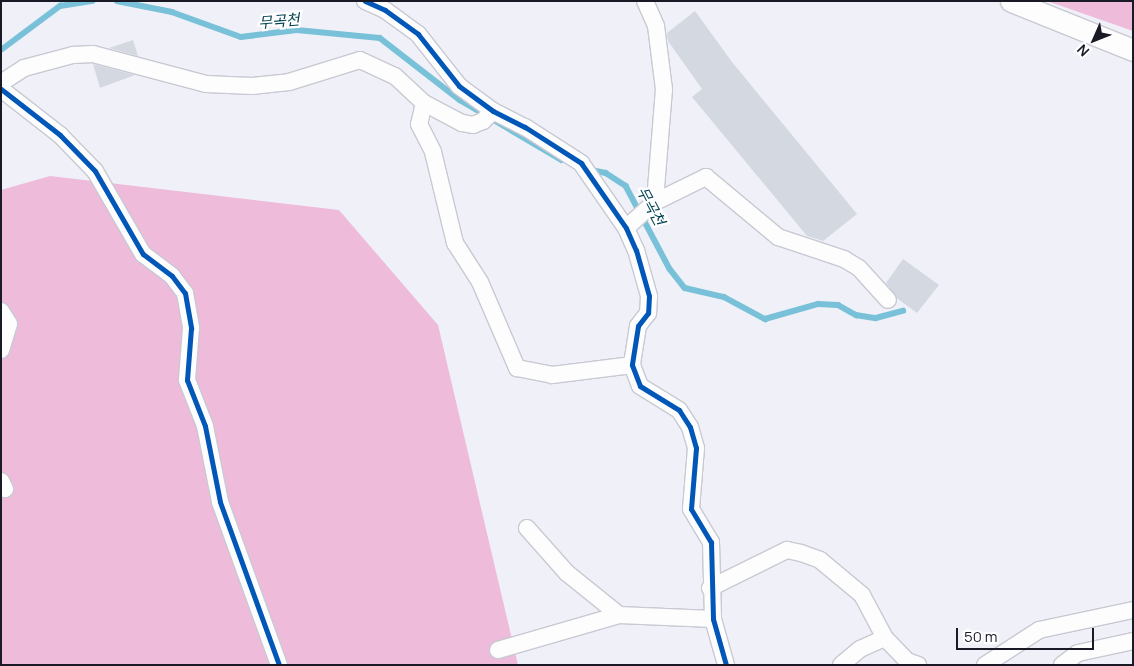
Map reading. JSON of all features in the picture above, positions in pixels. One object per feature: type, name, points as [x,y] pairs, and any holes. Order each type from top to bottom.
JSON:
[{"type":"street","points":[[366,1],[385,10],[418,34],[459,86],[488,116],[525,127],[581,163],[606,196],[626,228],[636,250],[649,296],[648,313],[638,326],[632,366],[640,386],[678,410],[690,426],[696,448],[692,508],[711,542],[710,588],[714,619],[726,665]]},
{"type":"street","points":[[645,1],[656,26],[664,89],[655,202]]},
{"type":"street","points":[[1011,1],[1133,50]]},
{"type":"street","points":[[1,83],[24,68],[48,59],[93,54],[206,84],[252,86],[289,82],[360,60],[395,76],[424,103],[462,123],[473,125],[488,116]]},
{"type":"street","points":[[1,89],[60,136],[95,171],[143,254],[172,276],[185,293],[191,328],[187,380],[205,426],[220,502],[279,665]]},
{"type":"street","points":[[424,103],[419,124],[433,152],[455,243],[480,282],[517,368],[552,375],[632,366]]},
{"type":"street","points":[[626,228],[655,202],[706,177],[778,237],[844,259],[859,268],[888,300]]},
{"type":"street","points":[[1,311],[9,324],[1,350]]},
{"type":"street","points":[[527,528],[567,573],[619,615]]},
{"type":"street","points":[[710,588],[787,550],[820,560],[862,595],[885,638],[907,661],[918,665]]},
{"type":"street","points":[[985,665],[1039,630],[1133,610]]},
{"type":"street","points":[[498,650],[619,615],[714,619]]},
{"type":"street","points":[[841,665],[860,649],[885,638]]},
{"type":"street","points":[[1062,665],[1078,653],[1133,641]]},
{"type":"shaded area","points":[[1047,1],[1133,1],[1133,31]]},
{"type":"shaded area","points":[[50,176],[339,210],[438,325],[518,665],[1,665],[1,190]]},
{"type":"building","points":[[695,11],[732,62],[857,214],[823,241],[807,236],[692,97],[702,89],[668,41],[667,33]]},
{"type":"building","points":[[133,40],[138,56],[109,48]]},
{"type":"building","points":[[93,64],[135,75],[100,88]]},
{"type":"building","points":[[903,259],[939,285],[917,313],[898,299],[886,283]]},
{"type":"waterway","name":"무곡천","points":[[1,50],[60,6],[93,1]]},
{"type":"waterway","name":"무곡천","points":[[117,1],[172,12],[241,37],[297,30],[380,38],[460,100],[562,160]]},
{"type":"waterway","name":"무곡천","points":[[591,170],[606,173],[626,186],[670,269],[685,288],[724,297],[765,319],[818,304],[838,305],[856,315],[876,318],[903,311]]},
{"type":"cycle path","points":[[365,1],[385,10],[418,34],[459,86],[493,111],[525,127],[581,163],[626,228],[636,250],[649,296],[648,313],[638,326],[632,365],[640,386],[679,410],[690,427],[696,448],[691,509],[711,542],[713,619],[726,665]]},
{"type":"cycle path","points":[[1,89],[60,135],[95,171],[143,254],[172,276],[185,293],[191,328],[187,380],[205,426],[220,502],[279,665]]}]
